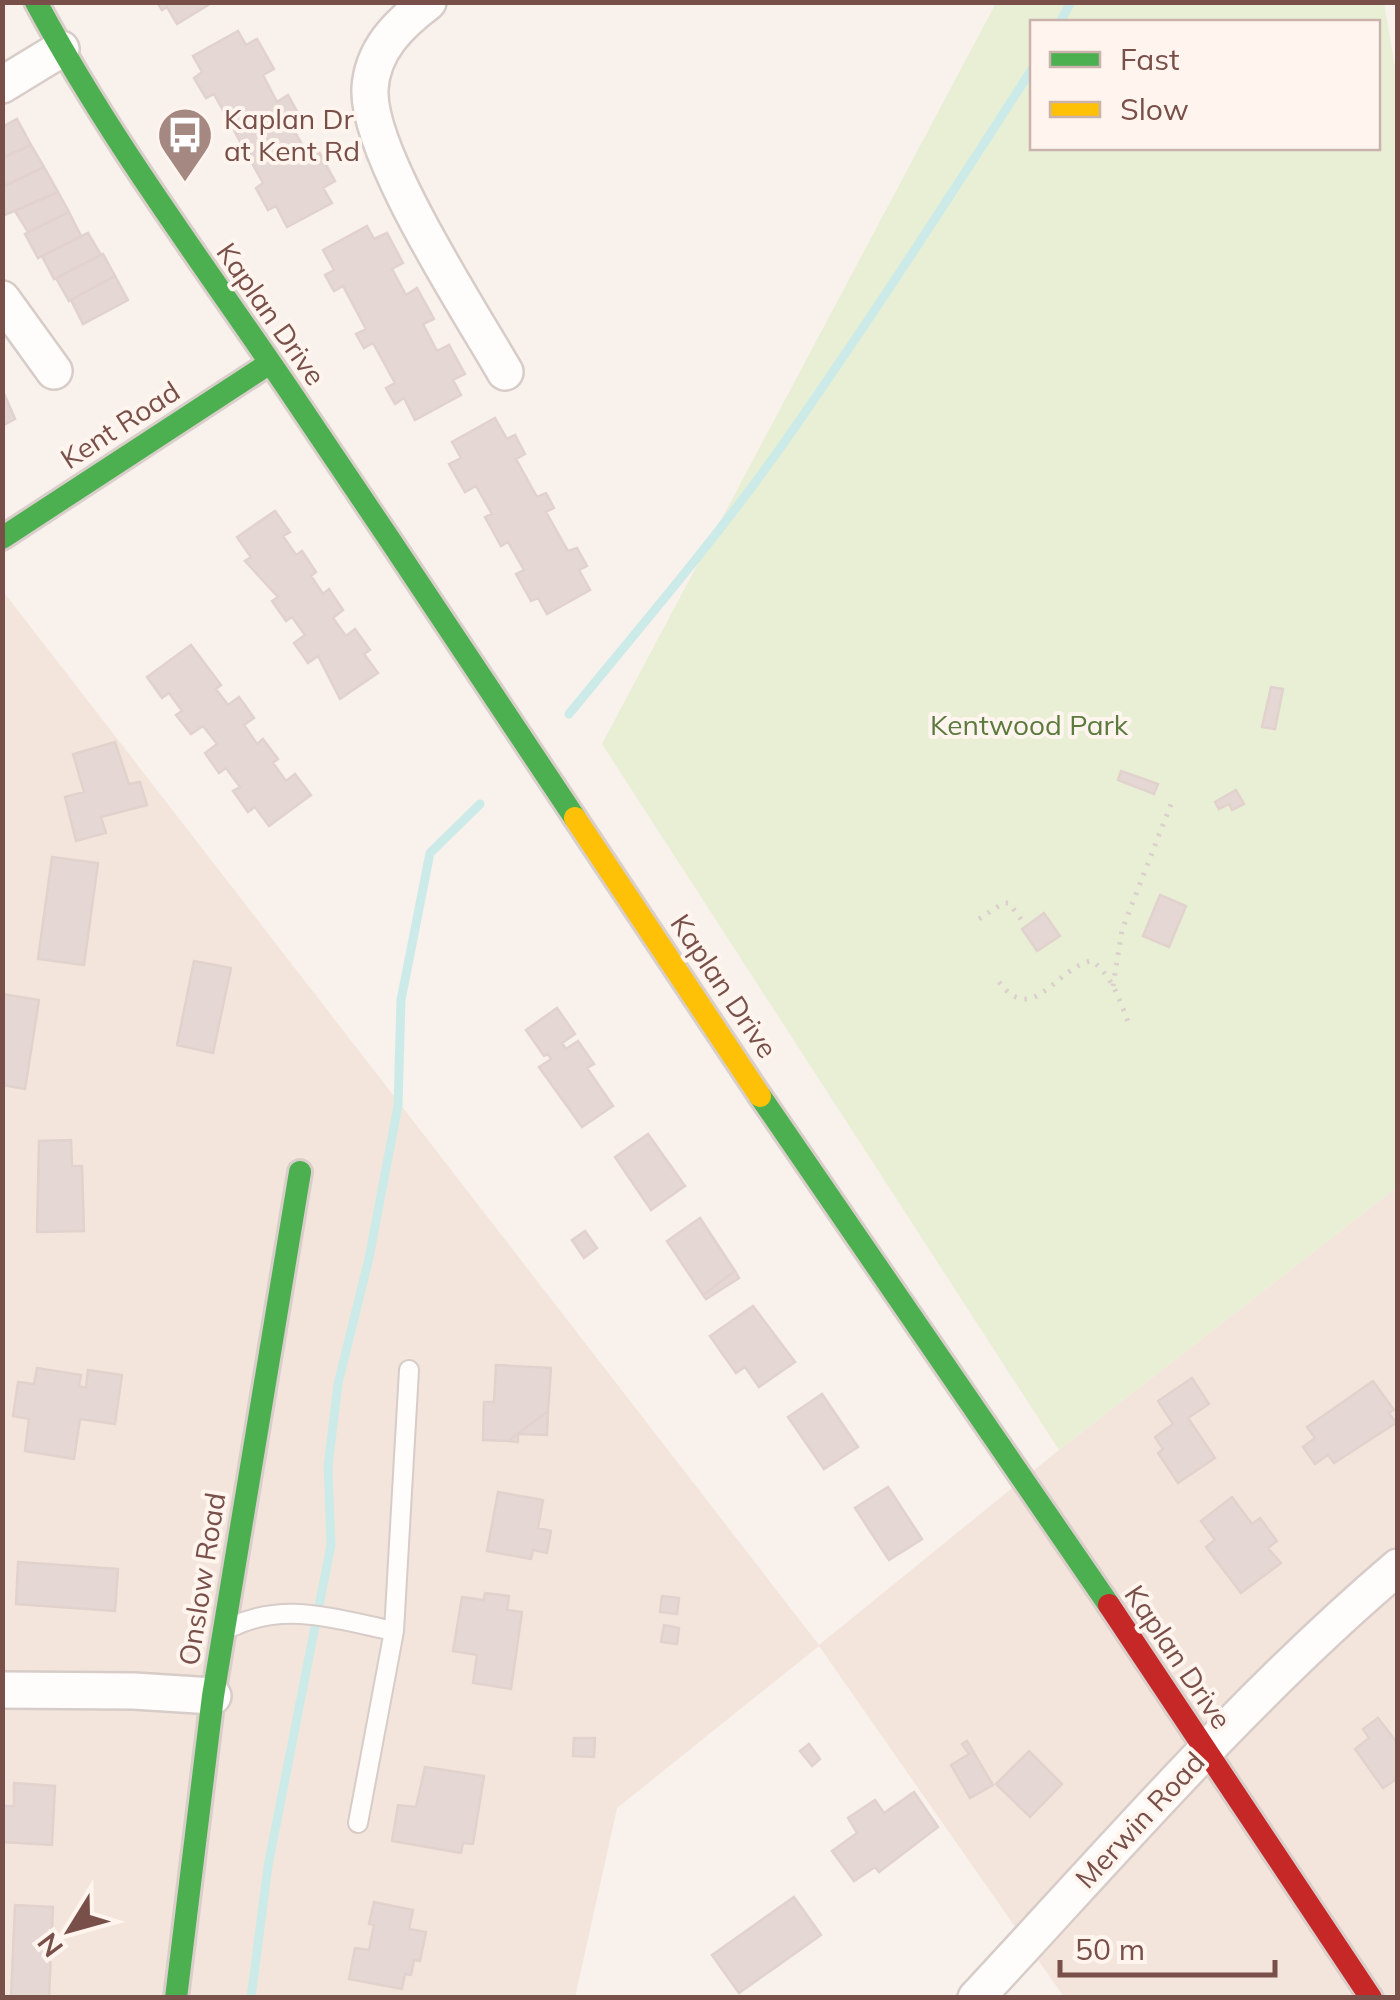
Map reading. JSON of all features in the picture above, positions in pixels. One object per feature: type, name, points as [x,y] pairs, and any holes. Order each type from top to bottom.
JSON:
[{"type":"street","name":"Kaplan Drive","points":[[36,2],[190,250],[270,363],[760,1096],[1029,1486],[1371,1998]]},
{"type":"street","points":[[428,2],[401,22],[376,62],[370,89],[376,126],[408,200],[505,372]]},
{"type":"street","points":[[2,86],[62,49]]},
{"type":"street","points":[[2,299],[54,371]]},
{"type":"street","name":"Kent Road","points":[[2,538],[270,363]]},
{"type":"street","name":"Onslow Road","points":[[176,1998],[213,1696],[300,1172]]},
{"type":"street","name":"Merwin Road","points":[[976,1998],[1204,1750],[1360,1598],[1398,1567]]},
{"type":"street","points":[[2,1690],[134,1690],[213,1696]]},
{"type":"lane","points":[[358,1824],[394,1631],[408,1370]]},
{"type":"lane","points":[[224,1630],[258,1615],[302,1613],[394,1631]]},
{"type":"path","points":[[1113,986],[1122,930],[1173,799]]},
{"type":"path","points":[[979,919],[1003,902],[1009,903],[1026,926]]},
{"type":"path","points":[[999,982],[1010,996],[1020,1000],[1042,993],[1083,962],[1092,961],[1113,986],[1130,1027]]},
{"type":"shaded area","points":[[2,590],[819,1645],[1059,1450],[1397,1187],[1397,1997],[1064,1997],[819,1646],[617,1808],[575,1997],[3,1997]]},
{"type":"green space","name":"Kentwood Park","points":[[996,3],[1384,3],[1398,84],[1397,1187],[1059,1450],[602,744]]},
{"type":"building","points":[[157,2],[213,2],[177,24],[167,7],[162,10]]},
{"type":"building","points":[[238,31],[246,45],[257,39],[274,69],[263,75],[277,102],[288,95],[304,124],[294,130],[309,157],[319,152],[335,181],[323,188],[332,203],[287,227],[276,206],[268,210],[256,188],[263,183],[214,94],[206,98],[194,78],[202,72],[193,56]]},
{"type":"building","points":[[17,119],[31,145],[2,158],[2,127]]},
{"type":"building","points":[[31,145],[44,167],[2,187],[2,158]]},
{"type":"building","points":[[44,167],[58,192],[5,215],[2,187]]},
{"type":"building","points":[[58,192],[69,212],[28,232],[15,211]]},
{"type":"building","points":[[69,212],[81,236],[38,258],[25,234]]},
{"type":"building","points":[[367,226],[374,239],[387,233],[403,263],[392,269],[406,295],[417,288],[434,319],[423,324],[437,351],[449,345],[465,374],[453,380],[461,395],[415,420],[404,398],[395,404],[386,388],[395,383],[373,343],[364,348],[356,334],[366,329],[343,286],[334,291],[325,275],[334,270],[323,250]]},
{"type":"building","points":[[88,233],[101,255],[54,279],[42,256]]},
{"type":"building","points":[[103,254],[115,276],[69,301],[56,278]]},
{"type":"building","points":[[115,276],[128,300],[83,324],[71,300]]},
{"type":"building","points":[[2,389],[15,419],[2,426]]},
{"type":"building","points":[[495,418],[507,439],[515,435],[525,454],[516,459],[537,497],[546,493],[554,508],[546,512],[568,551],[577,548],[587,566],[579,570],[590,590],[547,614],[538,598],[531,601],[516,574],[524,570],[508,542],[501,546],[485,517],[492,514],[476,486],[465,492],[449,464],[461,458],[452,442]]},
{"type":"building","points":[[275,511],[290,532],[283,536],[296,555],[302,551],[316,572],[311,576],[323,594],[329,589],[343,610],[333,618],[346,636],[355,629],[370,650],[364,654],[378,673],[340,699],[318,656],[308,663],[294,643],[305,635],[292,617],[286,621],[272,601],[278,597],[245,561],[251,557],[237,537]]},
{"type":"building","points":[[191,645],[221,685],[216,689],[228,705],[239,697],[254,718],[244,725],[257,744],[263,739],[278,759],[273,763],[286,781],[295,774],[311,795],[269,826],[255,807],[248,812],[233,791],[240,787],[226,768],[219,773],[205,753],[217,744],[203,726],[191,734],[176,715],[182,711],[169,693],[162,698],[147,677]]},
{"type":"building","points":[[1271,687],[1283,689],[1275,729],[1262,727]]},
{"type":"building","points":[[115,742],[129,784],[140,782],[147,805],[101,817],[106,833],[76,841],[65,797],[84,792],[73,754]]},
{"type":"building","points":[[1121,771],[1158,784],[1154,794],[1118,780]]},
{"type":"building","points":[[1236,790],[1244,804],[1232,810],[1229,804],[1219,809],[1215,802]]},
{"type":"building","points":[[52,857],[98,863],[84,965],[38,959]]},
{"type":"building","points":[[1160,895],[1186,906],[1169,947],[1143,936]]},
{"type":"building","points":[[1044,913],[1060,936],[1037,951],[1022,929]]},
{"type":"building","points":[[194,961],[231,968],[213,1053],[177,1045]]},
{"type":"building","points":[[2,994],[39,1000],[25,1089],[2,1085]]},
{"type":"building","points":[[557,1008],[575,1034],[562,1043],[566,1049],[578,1041],[594,1064],[587,1068],[613,1106],[582,1127],[539,1067],[551,1059],[548,1054],[544,1056],[526,1030]]},
{"type":"building","points":[[648,1134],[685,1186],[651,1210],[615,1157]]},
{"type":"building","points":[[71,1140],[72,1166],[82,1166],[84,1231],[37,1232],[39,1141]]},
{"type":"building","points":[[700,1218],[735,1271],[703,1295],[667,1241]]},
{"type":"building","points":[[585,1231],[597,1248],[584,1258],[572,1240]]},
{"type":"building","points":[[735,1271],[739,1278],[706,1299],[703,1295]]},
{"type":"building","points":[[753,1306],[795,1362],[759,1387],[745,1367],[736,1373],[710,1336]]},
{"type":"building","points":[[496,1365],[551,1368],[548,1411],[508,1441],[483,1440],[484,1402],[494,1402]]},
{"type":"building","points":[[37,1368],[81,1375],[79,1386],[86,1388],[88,1370],[122,1375],[115,1424],[80,1419],[74,1459],[25,1451],[29,1419],[13,1416],[18,1382],[34,1384]]},
{"type":"building","points":[[1192,1378],[1209,1404],[1188,1418],[1215,1458],[1178,1483],[1158,1453],[1163,1449],[1155,1437],[1173,1424],[1158,1401]]},
{"type":"building","points":[[1373,1381],[1394,1410],[1389,1413],[1396,1423],[1334,1463],[1328,1455],[1315,1464],[1303,1447],[1315,1438],[1307,1427]]},
{"type":"building","points":[[822,1394],[858,1447],[824,1469],[788,1417]]},
{"type":"building","points":[[548,1411],[547,1435],[518,1434],[518,1442],[508,1441]]},
{"type":"building","points":[[888,1487],[922,1539],[889,1560],[855,1508]]},
{"type":"building","points":[[498,1492],[543,1500],[538,1528],[551,1531],[547,1553],[533,1550],[531,1559],[487,1551]]},
{"type":"building","points":[[1232,1497],[1252,1524],[1260,1518],[1277,1541],[1268,1548],[1281,1563],[1241,1593],[1206,1547],[1215,1540],[1201,1521]]},
{"type":"building","points":[[18,1562],[118,1569],[115,1611],[16,1604]]},
{"type":"building","points":[[485,1593],[509,1596],[507,1610],[522,1612],[511,1689],[473,1683],[477,1655],[453,1651],[462,1597],[484,1600]]},
{"type":"building","points":[[662,1596],[679,1598],[677,1614],[660,1612]]},
{"type":"building","points":[[664,1625],[679,1628],[677,1644],[661,1642]]},
{"type":"building","points":[[1378,1718],[1398,1744],[1398,1778],[1383,1788],[1355,1749],[1369,1738],[1363,1729]]},
{"type":"building","points":[[574,1738],[595,1738],[594,1757],[573,1756]]},
{"type":"building","points":[[967,1741],[993,1785],[970,1798],[951,1765],[969,1754],[962,1744]]},
{"type":"building","points":[[809,1744],[820,1759],[812,1766],[800,1751]]},
{"type":"building","points":[[1029,1751],[1062,1784],[1030,1817],[996,1784]]},
{"type":"building","points":[[425,1767],[484,1776],[473,1844],[463,1843],[461,1853],[392,1841],[398,1805],[416,1807]]},
{"type":"building","points":[[14,1783],[55,1786],[52,1845],[2,1842],[2,1806],[14,1806]]},
{"type":"building","points":[[914,1792],[938,1827],[879,1872],[875,1867],[854,1881],[832,1851],[857,1833],[848,1818],[875,1800],[884,1813]]},
{"type":"building","points":[[794,1897],[821,1935],[739,1993],[712,1955]]},
{"type":"building","points":[[374,1902],[413,1910],[409,1929],[426,1932],[420,1961],[414,1960],[411,1975],[405,1974],[402,1989],[349,1979],[355,1948],[369,1950]]},
{"type":"building","points":[[15,1905],[53,1907],[49,1998],[11,1998]]},
{"type":"waterway","points":[[1061,20],[1071,2]]},
{"type":"waterway","points":[[569,714],[756,482],[1030,72]]},
{"type":"waterway","points":[[251,1998],[268,1866],[331,1545],[328,1466],[338,1384],[369,1258],[398,1106],[401,1000],[430,853],[480,804]]},
{"type":"traffic: fast","points":[[36,2],[127,153],[575,818]]},
{"type":"traffic: fast","points":[[2,538],[270,363]]},
{"type":"traffic: fast","points":[[760,1096],[1109,1605]]},
{"type":"traffic: fast","points":[[176,1998],[213,1696],[300,1172]]},
{"type":"traffic: slow","points":[[575,818],[760,1096]]},
{"type":"traffic: jam","points":[[1109,1605],[1371,1998]]},
{"type":"place","name":"Kaplan Dr at Kent Rd","points":[[185,184]]}]
